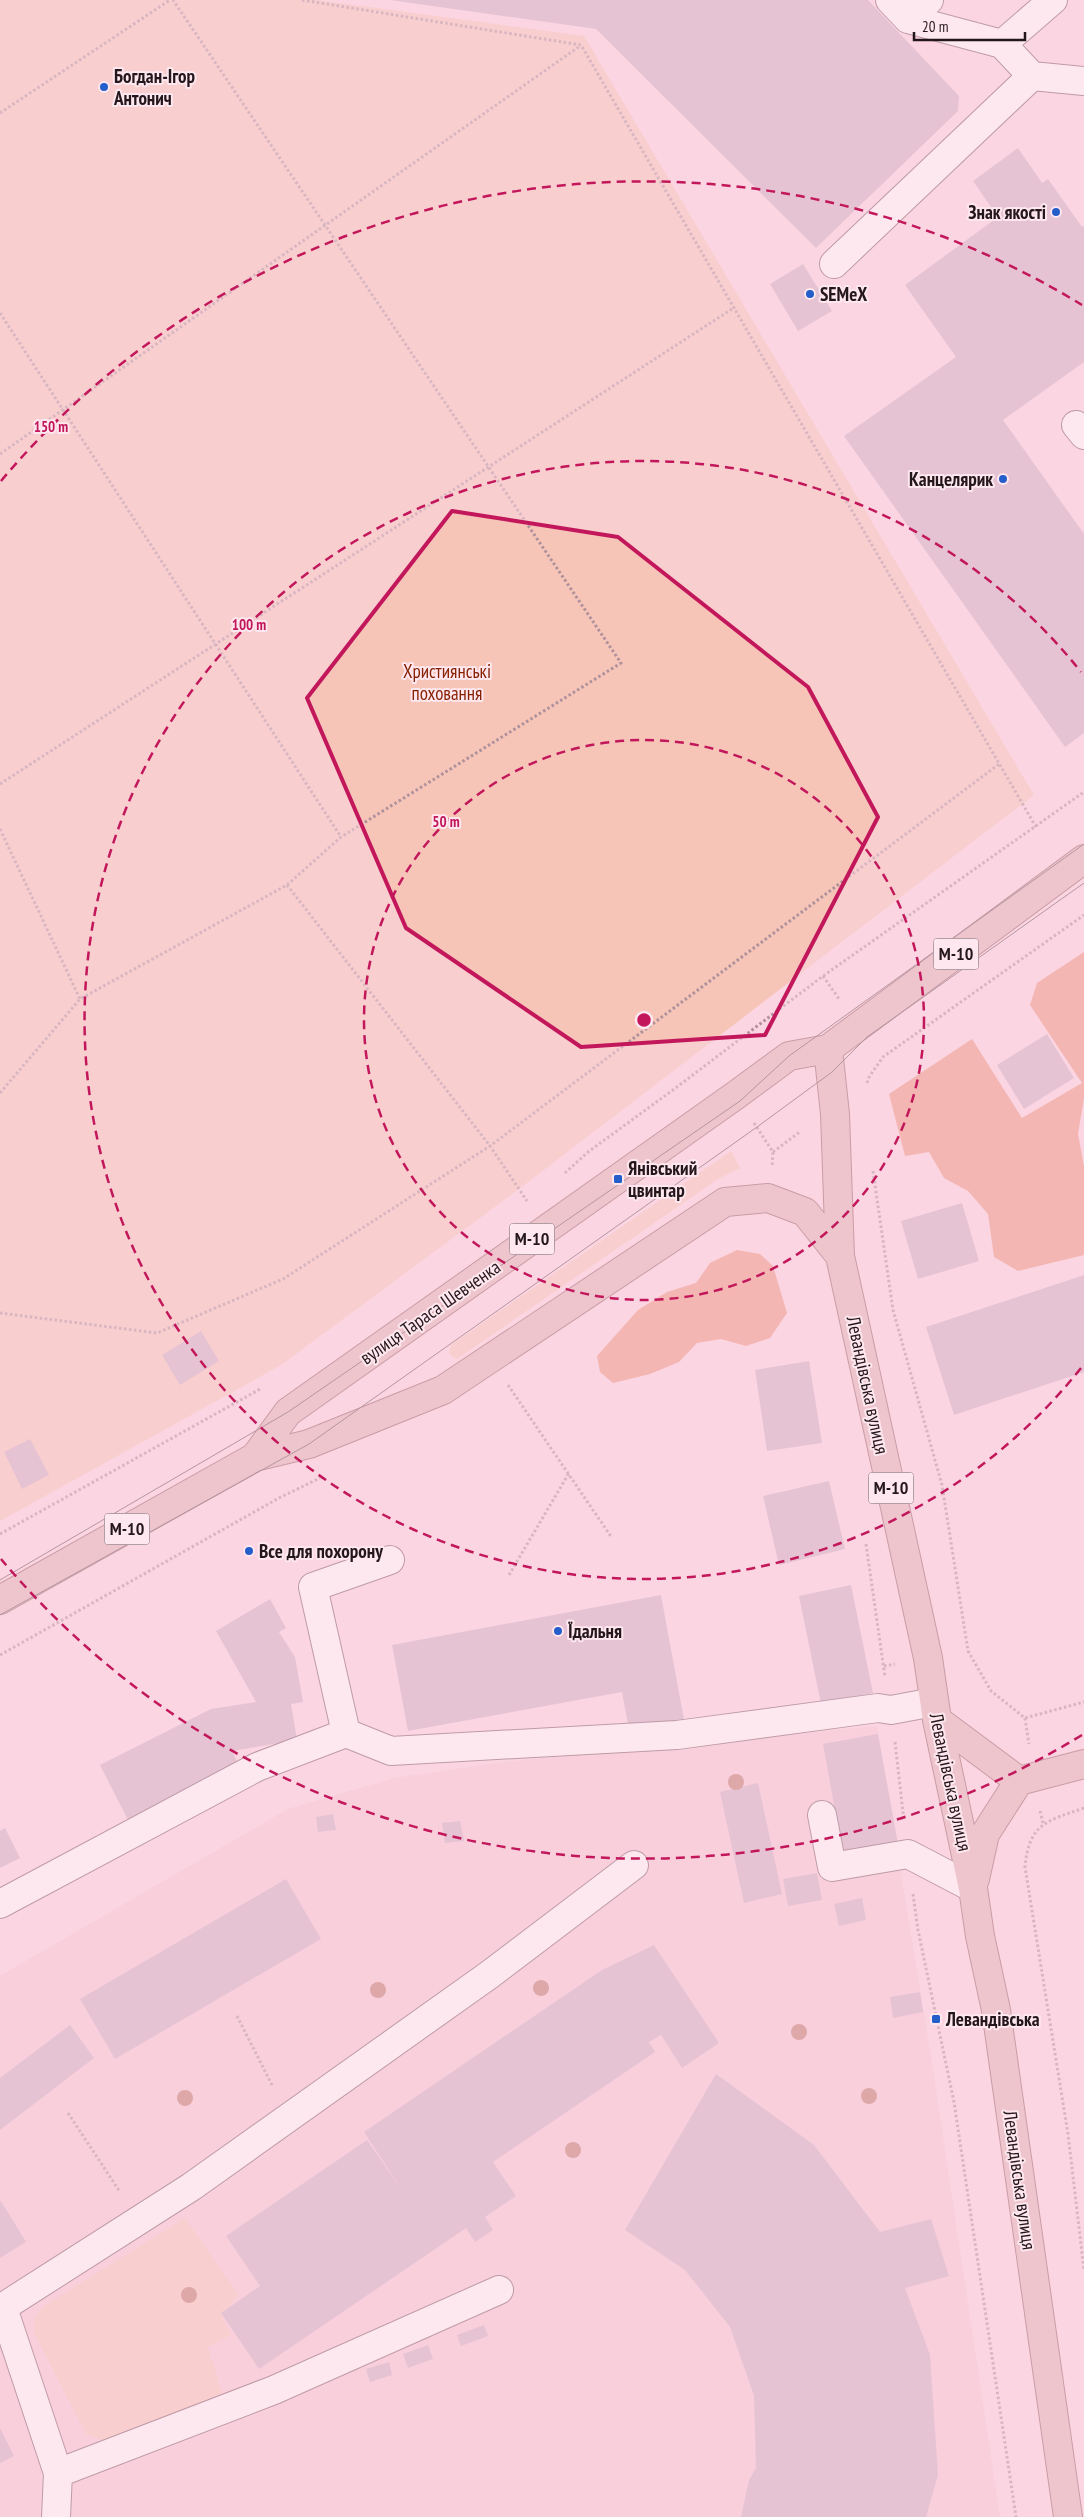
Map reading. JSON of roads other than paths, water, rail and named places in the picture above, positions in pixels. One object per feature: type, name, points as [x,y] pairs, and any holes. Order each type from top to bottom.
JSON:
[{"type":"main road","name":"вулиця Тараса Шевченка","points":[[255,1457],[288,1412],[789,1056],[828,1048],[1084,859]]},
{"type":"main road","name":"Левандівська вулиця","points":[[828,1048],[835,1114],[840,1256],[928,1658],[935,1711],[973,1888],[980,1936],[996,2010],[1068,2517]]},
{"type":"main road","name":"вулиця Тараса Шевченка","points":[[2,1595],[255,1457],[309,1444],[443,1390],[725,1202],[768,1198],[805,1212],[840,1256]]},
{"type":"main road","points":[[935,1711],[1019,1781]]},
{"type":"main road","points":[[973,1888],[985,1834],[1019,1781],[1084,1764]]},
{"type":"lane","points":[[899,10],[929,0]]},
{"type":"lane","points":[[1002,44],[1053,0]]},
{"type":"lane","points":[[899,10],[1002,44],[1032,76],[1084,81]]},
{"type":"lane","points":[[834,264],[1032,76]]},
{"type":"lane","points":[[346,1733],[313,1587],[390,1560]]},
{"type":"lane","points":[[0,1904],[257,1767],[346,1733],[391,1751],[677,1734],[878,1708],[935,1711]]},
{"type":"lane","points":[[822,1815],[832,1867],[908,1854],[973,1888]]},
{"type":"lane","points":[[56,2517],[58,2473],[1,2308],[191,2187],[489,1975],[634,1865]]},
{"type":"lane","points":[[58,2473],[274,2390],[499,2290]]},
{"type":"tram line","points":[[0,1580],[288,1412],[740,1101],[789,1056],[1084,844]]},
{"type":"tram line","points":[[0,1615],[309,1444],[757,1127],[832,1072],[867,1037],[1084,883]]},
{"type":"place","name":"Богдан-Ігор Антонич","points":[[104,87]]},
{"type":"place","name":"Знак якості","points":[[1056,212]]},
{"type":"place","name":"SEMeX","points":[[810,294]]},
{"type":"place","name":"Канцелярик","points":[[1003,479]]},
{"type":"place","name":"Янівський цвинтар","points":[[618,1179]]},
{"type":"place","name":"Все для похорону","points":[[249,1551]]},
{"type":"place","name":"Їдальня","points":[[558,1631]]},
{"type":"place","name":"Левандівська","points":[[936,2019]]},
{"type":"park label","name":"Християнські поховання","points":[[447,682]]}]
